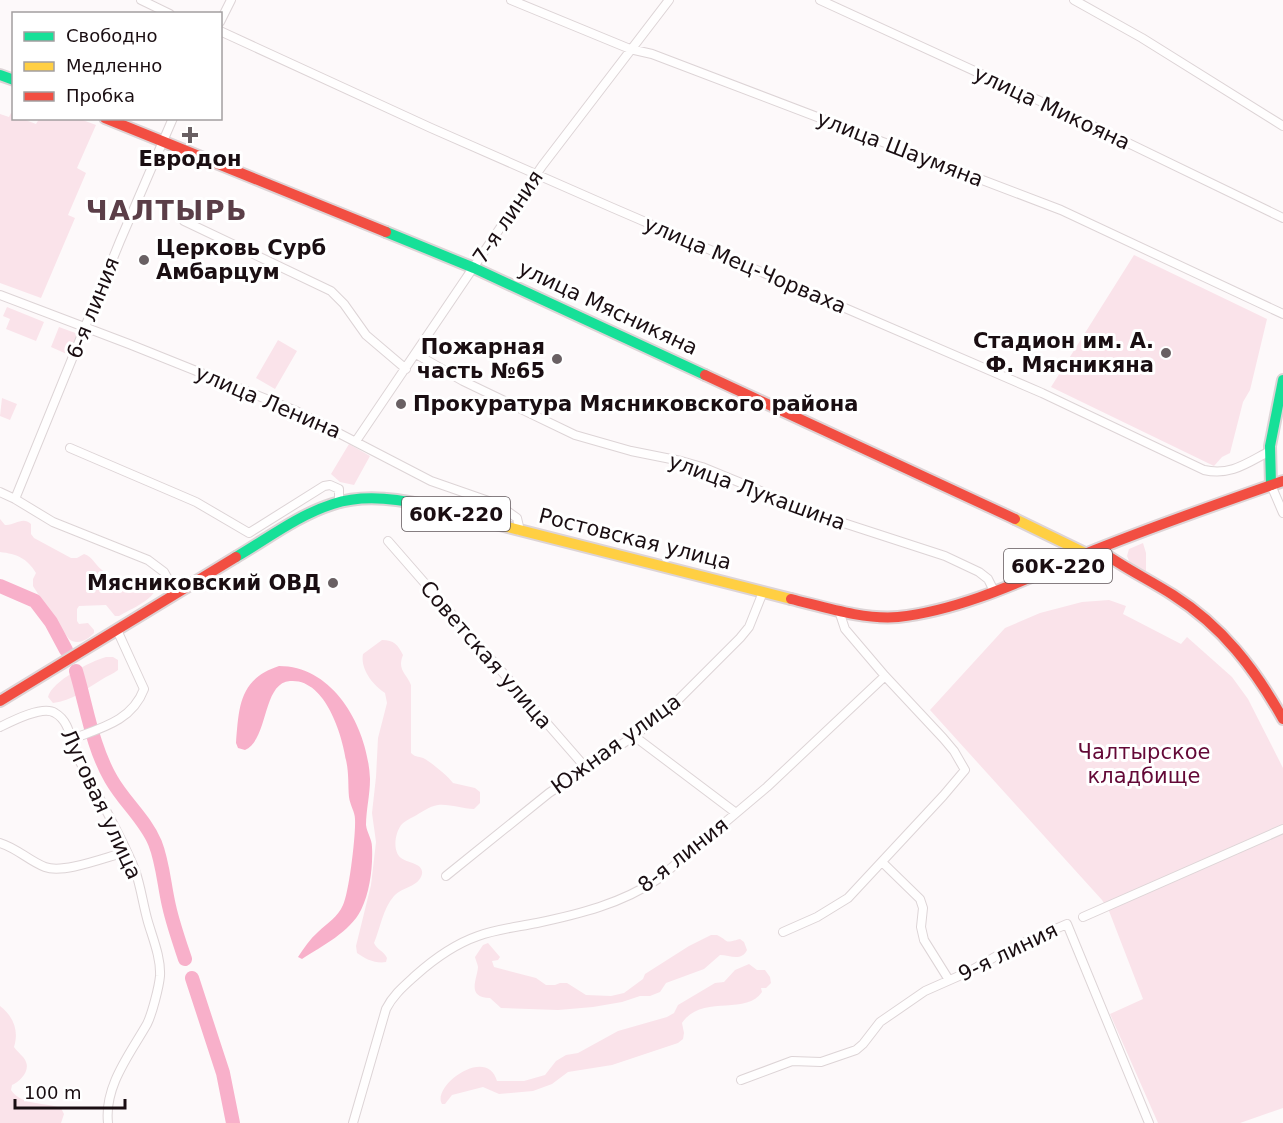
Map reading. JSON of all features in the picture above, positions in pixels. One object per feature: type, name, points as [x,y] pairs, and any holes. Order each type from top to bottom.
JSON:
[{"type":"street","points":[[141,0],[166,12]]},
{"type":"street","points":[[222,18],[231,0]]},
{"type":"street","name":"улица Шаумяна","points":[[511,0],[630,49],[652,54],[1061,210],[1283,314]]},
{"type":"street","name":"7-я линия","points":[[356,441],[537,174],[669,0]]},
{"type":"street","name":"улица Микояна","points":[[820,0],[1065,113],[1283,218]]},
{"type":"street","points":[[1074,0],[1142,38],[1283,126]]},
{"type":"street","name":"улица Мец-Чорваха","points":[[222,32],[431,128],[1042,393],[1204,470],[1222,473],[1233,470],[1270,451]]},
{"type":"street","name":"улица Мясникяна","points":[[110,120],[474,268],[1057,538],[1086,554]]},
{"type":"street","name":"6-я линия","points":[[15,499],[172,120]]},
{"type":"street","points":[[184,221],[331,291],[344,304],[366,335],[406,369]]},
{"type":"street","name":"улица Ленина","points":[[1,296],[296,411],[431,481],[497,504],[517,518],[520,531]]},
{"type":"street","name":"улица Лукашина","points":[[416,354],[463,381],[575,435],[631,451],[702,467],[819,515],[945,556],[980,572],[988,579],[994,591]]},
{"type":"street","points":[[1283,380],[1270,451],[1269,474],[1271,485],[1283,513]]},
{"type":"street","points":[[70,448],[196,502],[249,533],[324,486],[330,485],[339,489],[339,500]]},
{"type":"street","name":"Ростовская улица","points":[[0,701],[302,516],[339,500],[368,498],[401,502],[839,611],[882,617],[913,615],[944,608],[1283,481]]},
{"type":"street","points":[[0,492],[53,522],[148,560],[164,572],[176,593]]},
{"type":"street","name":"Советская улица","points":[[388,541],[586,768]]},
{"type":"street","points":[[1098,549],[1118,565],[1172,595],[1216,627],[1231,641],[1258,675],[1283,719]]},
{"type":"street","name":"Южная улица","points":[[446,876],[516,818],[634,736],[675,703],[749,627],[763,592]]},
{"type":"street","points":[[783,932],[817,917],[848,898],[965,770],[943,738],[845,629],[839,611]]},
{"type":"street","points":[[72,739],[124,717],[132,711],[144,689],[117,630]]},
{"type":"street","name":"8-я линия","points":[[353,1123],[386,1010],[391,999],[410,980],[450,950],[477,936],[586,911],[630,896],[658,879],[736,813],[885,676]]},
{"type":"street","name":"Луговая улица","points":[[0,727],[33,713],[51,711],[61,717],[72,739],[76,756],[102,802],[138,882],[156,951],[160,976],[148,1022],[130,1050],[111,1092],[107,1105],[108,1123]]},
{"type":"street","points":[[634,736],[736,813]]},
{"type":"street","points":[[1083,916],[1283,829]]},
{"type":"street","points":[[0,843],[41,866],[53,869],[126,852]]},
{"type":"street","name":"9-я линия","points":[[882,862],[920,899],[923,908],[922,934],[949,980]]},
{"type":"street","name":"9-я линия","points":[[741,1080],[792,1061],[821,1062],[856,1050],[886,1016],[925,991],[968,972],[1009,949],[1067,924],[1149,1123]]},
{"type":"green space","points":[[11,113],[12,120],[26,120],[36,124],[38,120],[83,120],[96,125],[77,168],[86,173],[68,215],[75,218],[41,298],[0,283],[0,114],[9,117]]},
{"type":"green space","name":"Стадион им. А. Ф. Мясникяна","points":[[1134,255],[1267,319],[1250,390],[1243,402],[1230,453],[1222,457],[1214,466],[1051,387]]},
{"type":"green space","points":[[7,307],[44,322],[36,341],[6,329],[10,319],[3,316]]},
{"type":"green space","points":[[59,327],[78,334],[69,355],[51,347]]},
{"type":"green space","points":[[278,340],[297,351],[275,389],[256,378]]},
{"type":"green space","points":[[2,398],[17,404],[10,420],[0,416]]},
{"type":"green space","points":[[349,444],[370,456],[354,485],[340,482],[331,474]]},
{"type":"green space","points":[[0,519],[5,525],[21,521],[28,522],[31,524],[31,534],[34,538],[71,558],[87,555],[111,577],[136,590],[146,591],[152,576],[156,576],[158,583],[156,590],[139,605],[119,616],[115,616],[106,605],[79,606],[77,621],[79,624],[88,623],[94,633],[84,640],[72,641],[33,586],[36,573],[33,568],[21,558],[0,552]]},
{"type":"green space","points":[[1143,543],[1146,553],[1146,572],[1130,563],[1127,556],[1129,549]]},
{"type":"green space","name":"Чалтырское кладбище","points":[[1109,600],[1126,606],[1123,614],[1181,644],[1187,637],[1232,677],[1248,699],[1283,768],[1283,1108],[1240,1123],[1158,1123],[1110,1014],[1143,999],[1109,911],[1102,900],[930,710],[1005,628],[1040,613],[1082,602]]},
{"type":"green space","points":[[382,640],[393,642],[399,648],[403,655],[402,668],[411,685],[411,753],[428,761],[453,783],[475,788],[480,792],[480,803],[474,809],[447,805],[428,808],[407,820],[400,827],[396,836],[396,851],[404,860],[418,865],[422,874],[417,882],[397,893],[387,906],[374,943],[387,958],[386,962],[378,962],[357,953],[356,946],[371,885],[376,842],[372,813],[378,738],[387,703],[385,693],[376,686],[365,671],[363,654]]},
{"type":"green space","points":[[106,657],[118,660],[118,670],[66,700],[53,703],[48,697],[64,678]]},
{"type":"green space","points":[[711,935],[717,935],[728,942],[740,939],[747,950],[745,954],[738,957],[720,955],[704,969],[666,983],[660,992],[650,996],[640,996],[593,1007],[558,1010],[501,1008],[490,998],[478,995],[475,991],[478,967],[475,957],[483,945],[488,943],[500,957],[492,961],[494,967],[536,978],[546,985],[567,983],[586,995],[611,996],[624,993],[643,979],[645,974]]},
{"type":"green space","points":[[749,964],[757,970],[765,970],[771,983],[766,988],[761,988],[762,992],[755,999],[745,1003],[700,1009],[690,1014],[682,1023],[683,1039],[678,1043],[612,1065],[568,1072],[552,1084],[533,1091],[499,1094],[483,1087],[452,1095],[445,1104],[442,1104],[441,1096],[445,1088],[462,1072],[483,1067],[491,1071],[497,1081],[524,1081],[545,1075],[556,1061],[566,1055],[578,1053],[618,1031],[667,1017],[674,1013],[678,1005],[715,983],[724,982],[735,970]]},
{"type":"green space","points":[[0,1006],[12,1020],[16,1035],[14,1047],[27,1065],[24,1076],[12,1085],[11,1090],[21,1099],[61,1108],[64,1114],[61,1123],[0,1123]]},
{"type":"shaded area","points":[[279,666],[299,669],[317,677],[345,704],[363,740],[370,779],[366,825],[372,844],[372,862],[369,887],[364,903],[356,918],[343,932],[302,959],[298,957],[307,944],[343,905],[352,863],[355,819],[349,797],[344,749],[336,723],[330,710],[313,688],[302,682],[290,681],[281,684],[270,701],[253,744],[245,750],[238,748],[236,743],[238,718],[244,696],[256,678]]},
{"type":"waterway","points":[[0,586],[35,601],[51,622],[66,650]]},
{"type":"waterway","points":[[76,671],[94,740],[104,766],[116,787],[146,826],[155,843],[162,866],[167,898],[185,959]]},
{"type":"waterway","points":[[192,978],[223,1073],[233,1123]]},
{"type":"traffic: fast","points":[[0,75],[12,79]]},
{"type":"traffic: fast","points":[[386,232],[474,268],[705,375]]},
{"type":"traffic: fast","points":[[1271,485],[1270,446],[1283,380]]},
{"type":"traffic: fast","points":[[236,557],[307,514],[351,500],[370,498],[409,502],[484,521]]},
{"type":"traffic: slow","points":[[1015,519],[1087,554]]},
{"type":"traffic: slow","points":[[484,521],[791,599]]},
{"type":"traffic: jam","points":[[110,120],[386,232]]},
{"type":"traffic: jam","points":[[705,375],[1015,519]]},
{"type":"traffic: jam","points":[[791,599],[872,617],[898,617],[923,613],[999,590],[1095,550],[1283,481]]},
{"type":"traffic: jam","points":[[1098,549],[1173,595],[1207,620],[1249,666],[1283,719]]},
{"type":"traffic: jam","points":[[0,701],[236,557]]},
{"type":"place","name":"Евродон","points":[[190,135]]},
{"type":"place","name":"Церковь Сурб Амбарцум","points":[[144,260]]},
{"type":"place","name":"Стадион им. А. Ф. Мясникяна","points":[[1166,353]]},
{"type":"place","name":"Пожарная часть №65","points":[[557,359]]},
{"type":"place","name":"Прокуратура Мясниковского района","points":[[401,404]]},
{"type":"place","name":"Мясниковский ОВД","points":[[333,583]]},
{"type":"district","name":"ЧАЛТЫРЬ","points":[[167,211]]}]
